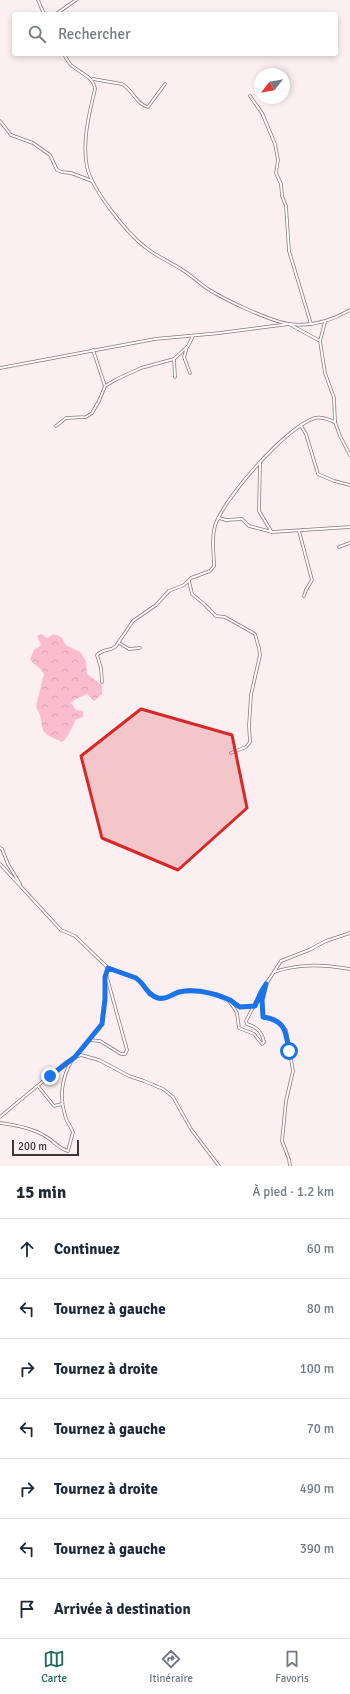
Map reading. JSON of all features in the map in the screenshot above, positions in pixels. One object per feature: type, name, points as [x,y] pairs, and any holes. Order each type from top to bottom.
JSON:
[{"type":"street","points":[[38,0],[43,12]]},
{"type":"street","points":[[59,12],[76,0]]},
{"type":"street","points":[[65,56],[80,73],[92,79],[122,84],[126,86],[142,105],[148,107],[165,84]]},
{"type":"street","points":[[92,79],[95,89],[86,129],[87,168],[102,198],[145,248],[181,269],[214,292],[263,315],[289,324],[320,341]]},
{"type":"street","points":[[250,96],[262,113],[276,144],[278,160],[276,173],[281,184],[282,196],[286,206],[290,250],[311,324]]},
{"type":"street","points":[[0,121],[11,135],[33,143],[50,156],[57,170],[92,180]]},
{"type":"street","points":[[0,368],[155,339],[193,336],[289,324],[311,324],[325,322],[350,310]]},
{"type":"street","points":[[325,322],[320,341],[325,373],[334,398],[335,422],[340,436],[350,455]]},
{"type":"street","points":[[190,373],[184,357],[193,336]]},
{"type":"street","points":[[56,426],[66,418],[86,417],[92,413],[105,386],[117,378],[141,368],[174,359],[188,346]]},
{"type":"street","points":[[93,350],[105,386]]},
{"type":"street","points":[[174,359],[176,377]]},
{"type":"street","points":[[102,682],[101,668],[97,655],[102,650],[114,649],[133,621],[156,605],[168,591],[184,585],[200,574],[210,570],[214,566],[212,540],[215,526],[245,477],[278,444],[301,426],[316,417],[326,418],[335,422]]},
{"type":"street","points":[[301,426],[306,434],[318,474],[334,481],[350,485]]},
{"type":"street","points":[[260,463],[259,511],[272,532]]},
{"type":"street","points":[[219,518],[226,520],[242,520],[249,526],[272,532],[350,527]]},
{"type":"street","points":[[299,531],[312,580],[304,596]]},
{"type":"street","points":[[339,547],[350,543]]},
{"type":"street","points":[[189,581],[192,594],[216,616],[225,617],[255,634],[258,641],[260,655],[251,695],[249,726],[250,742],[246,747],[231,752]]},
{"type":"street","points":[[119,643],[129,649],[140,648]]},
{"type":"street","points":[[0,848],[2,849],[8,864],[22,887]]},
{"type":"street","points":[[0,864],[60,930],[75,936],[108,968],[136,978],[150,995],[160,999],[189,990],[217,994],[240,1007],[255,1006]]},
{"type":"street","points":[[228,1000],[237,1013],[239,1028],[254,1034],[262,1044],[264,1042],[260,1031],[254,1026],[247,1024],[246,1021],[261,992],[281,961],[310,950],[326,941],[350,933]]},
{"type":"street","points":[[274,972],[303,965],[324,965],[350,969]]},
{"type":"street","points":[[0,1123],[30,1129],[45,1136],[54,1144],[68,1152],[73,1132],[65,1116],[62,1104],[64,1081],[71,1061],[102,1024],[106,971],[108,968]]},
{"type":"street","points":[[89,1040],[100,1041],[122,1054],[125,1054],[127,1050],[106,971]]},
{"type":"street","points":[[266,984],[262,1000],[263,1017],[274,1019],[286,1030],[293,1071],[286,1101],[282,1141],[290,1166]]},
{"type":"street","points":[[0,1117],[75,1057],[82,1055],[99,1060],[128,1076],[163,1089],[173,1097],[191,1129],[219,1166]]},
{"type":"street","points":[[38,1086],[54,1106],[62,1104]]},
{"type":"highlighted area","points":[[141,709],[232,735],[247,808],[178,870],[102,838],[81,756]]},
{"type":"green space","points":[[41,634],[47,638],[54,634],[61,637],[66,645],[80,652],[86,661],[87,674],[102,685],[102,694],[94,701],[87,694],[71,703],[76,710],[83,711],[83,717],[75,720],[70,732],[62,742],[49,736],[43,731],[40,715],[36,706],[44,674],[30,659],[34,650],[41,645],[37,636]]},
{"type":"route","points":[[50,1076],[65,1063],[75,1057],[102,1024],[105,999],[105,977],[108,968],[124,975],[136,978],[150,995],[160,999],[183,991],[204,991],[217,994],[231,1000],[240,1007],[255,1006],[266,984],[262,1000],[263,1017],[274,1019],[286,1030],[289,1051]]}]
